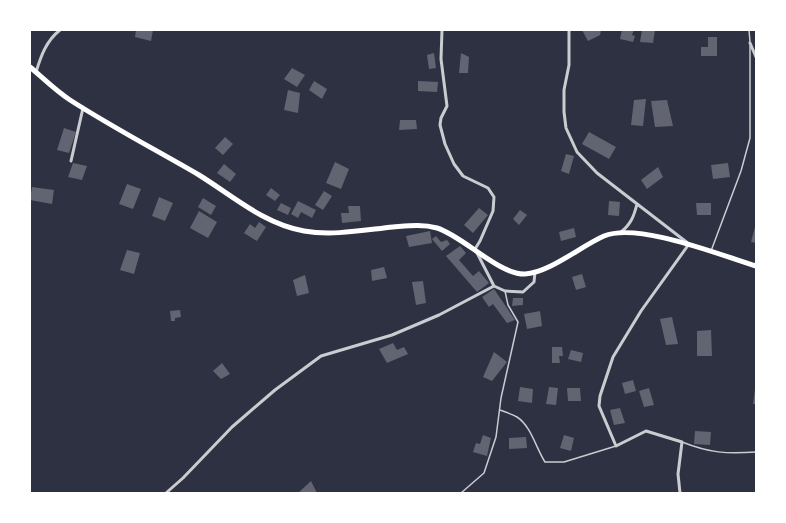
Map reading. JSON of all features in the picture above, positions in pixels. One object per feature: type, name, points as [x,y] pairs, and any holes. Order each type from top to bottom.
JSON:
[{"type":"main road","points":[[30,67],[69,100],[200,176],[260,216],[288,228],[307,232],[336,233],[420,226],[436,228],[450,234],[504,268],[523,274],[535,272],[594,240],[621,232],[689,244],[756,266]]},
{"type":"street","points":[[36,72],[44,49],[49,40],[60,30]]},
{"type":"street","points":[[442,30],[441,58],[447,106],[441,118],[440,125],[445,144],[454,164],[463,176],[488,188],[494,197],[493,211],[475,249],[494,286],[505,291],[523,292],[534,282],[535,272]]},
{"type":"street","points":[[569,30],[569,65],[564,90],[566,128],[577,152],[584,161],[614,187],[689,244],[641,311],[613,357],[600,396],[599,406],[616,446],[646,431],[682,442],[678,474],[680,493]]},
{"type":"street","points":[[750,43],[756,57]]},
{"type":"street","points":[[71,161],[84,108]]},
{"type":"street","points":[[621,232],[632,220],[637,204]]},
{"type":"street","points":[[166,493],[183,478],[232,427],[275,390],[321,356],[392,335],[439,315],[494,286]]},
{"type":"lane","points":[[711,252],[741,171],[750,138],[748,114],[750,92],[748,75],[750,43],[749,30]]},
{"type":"lane","points":[[462,493],[484,473],[496,437],[518,322],[508,305],[505,291]]},
{"type":"lane","points":[[500,410],[517,417],[527,426],[537,449],[545,462],[564,462],[616,446]]},
{"type":"lane","points":[[682,442],[703,451],[726,454],[756,452]]},
{"type":"building","points":[[136,30],[153,30],[151,41],[135,37]]},
{"type":"building","points":[[582,30],[601,30],[600,35],[588,41]]},
{"type":"building","points":[[622,30],[634,30],[632,35],[635,36],[633,42],[620,39]]},
{"type":"building","points":[[642,30],[655,30],[653,43],[640,42]]},
{"type":"building","points":[[708,37],[717,37],[717,56],[701,56],[701,47],[708,47]]},
{"type":"building","points":[[434,53],[436,68],[429,69],[427,55]]},
{"type":"building","points":[[461,53],[469,57],[468,73],[459,73]]},
{"type":"building","points":[[292,68],[305,75],[297,87],[284,79]]},
{"type":"building","points":[[314,81],[327,89],[322,99],[309,90]]},
{"type":"building","points":[[418,81],[438,82],[437,92],[418,91]]},
{"type":"building","points":[[288,90],[300,93],[298,113],[284,110]]},
{"type":"building","points":[[646,99],[643,126],[631,125],[634,100]]},
{"type":"building","points":[[667,100],[673,126],[655,127],[651,101]]},
{"type":"building","points":[[400,120],[416,120],[417,129],[399,130]]},
{"type":"building","points":[[64,128],[76,132],[69,153],[57,150]]},
{"type":"building","points":[[589,132],[616,147],[609,159],[582,144]]},
{"type":"building","points":[[225,137],[233,144],[223,155],[215,148]]},
{"type":"building","points":[[566,154],[574,156],[569,174],[561,171]]},
{"type":"building","points":[[335,162],[349,169],[341,189],[326,183]]},
{"type":"building","points":[[73,163],[87,166],[82,180],[68,177]]},
{"type":"building","points":[[728,163],[730,177],[713,179],[711,165]]},
{"type":"building","points":[[224,164],[236,174],[230,182],[217,173]]},
{"type":"building","points":[[658,167],[663,177],[647,189],[641,180]]},
{"type":"building","points":[[127,184],[141,189],[133,209],[119,204]]},
{"type":"building","points":[[32,187],[54,190],[52,204],[30,200]]},
{"type":"building","points":[[271,188],[280,195],[275,201],[266,195]]},
{"type":"building","points":[[324,191],[332,196],[323,210],[315,205]]},
{"type":"building","points":[[159,197],[173,203],[165,221],[152,216]]},
{"type":"building","points":[[203,198],[216,206],[211,215],[198,207]]},
{"type":"building","points":[[298,201],[316,210],[312,218],[301,212],[298,218],[291,214]]},
{"type":"building","points":[[609,201],[620,202],[619,216],[608,215]]},
{"type":"building","points":[[281,203],[291,208],[288,215],[277,210]]},
{"type":"building","points":[[696,203],[711,203],[711,215],[697,215]]},
{"type":"building","points":[[348,206],[360,206],[361,221],[342,223],[341,213],[349,213]]},
{"type":"building","points":[[479,208],[488,215],[473,233],[464,225]]},
{"type":"building","points":[[520,210],[527,215],[519,225],[513,219]]},
{"type":"building","points":[[199,211],[217,222],[208,238],[190,228]]},
{"type":"building","points":[[259,222],[266,227],[257,241],[244,233],[250,224],[255,228]]},
{"type":"building","points":[[756,223],[756,243],[751,242]]},
{"type":"building","points":[[574,228],[576,237],[561,241],[559,232]]},
{"type":"building","points":[[430,231],[432,243],[409,247],[406,236]]},
{"type":"building","points":[[436,236],[441,242],[447,240],[450,244],[442,251],[432,239]]},
{"type":"building","points":[[460,246],[466,253],[459,260],[473,276],[479,271],[489,283],[477,292],[446,256]]},
{"type":"building","points":[[127,250],[140,253],[134,274],[120,270]]},
{"type":"building","points":[[384,267],[387,278],[372,281],[371,270]]},
{"type":"building","points":[[582,274],[586,287],[576,290],[572,277]]},
{"type":"building","points":[[305,275],[309,293],[297,296],[293,280]]},
{"type":"building","points":[[423,281],[426,303],[416,305],[412,282]]},
{"type":"building","points":[[494,289],[515,320],[507,323],[493,304],[489,307],[482,297]]},
{"type":"building","points":[[513,298],[523,298],[523,305],[512,306]]},
{"type":"building","points":[[180,310],[181,317],[175,318],[175,321],[171,321],[170,311]]},
{"type":"building","points":[[540,311],[542,326],[527,329],[524,314]]},
{"type":"building","points":[[672,317],[678,344],[666,345],[660,319]]},
{"type":"building","points":[[711,330],[712,356],[697,356],[697,331]]},
{"type":"building","points":[[393,343],[397,350],[404,347],[408,354],[387,363],[379,349]]},
{"type":"building","points":[[552,347],[562,347],[563,356],[559,356],[560,363],[552,363]]},
{"type":"building","points":[[571,350],[583,353],[581,362],[568,359]]},
{"type":"building","points":[[494,352],[507,362],[492,381],[483,377]]},
{"type":"building","points":[[222,363],[230,374],[221,379],[213,371]]},
{"type":"building","points":[[633,380],[636,391],[625,394],[622,383]]},
{"type":"building","points":[[520,387],[533,389],[532,403],[518,401]]},
{"type":"building","points":[[549,387],[558,388],[556,405],[546,404]]},
{"type":"building","points":[[567,388],[580,388],[581,401],[568,401]]},
{"type":"building","points":[[649,388],[654,405],[644,407],[639,391]]},
{"type":"building","points":[[755,389],[756,404],[753,404]]},
{"type":"building","points":[[620,408],[625,423],[614,425],[610,410]]},
{"type":"building","points":[[695,431],[711,432],[710,445],[694,444]]},
{"type":"building","points":[[483,435],[491,438],[487,456],[473,452],[476,443],[480,444]]},
{"type":"building","points":[[564,435],[574,438],[571,451],[560,448]]},
{"type":"building","points":[[526,437],[527,448],[509,449],[509,438]]},
{"type":"building","points":[[311,481],[317,493],[298,493]]}]
